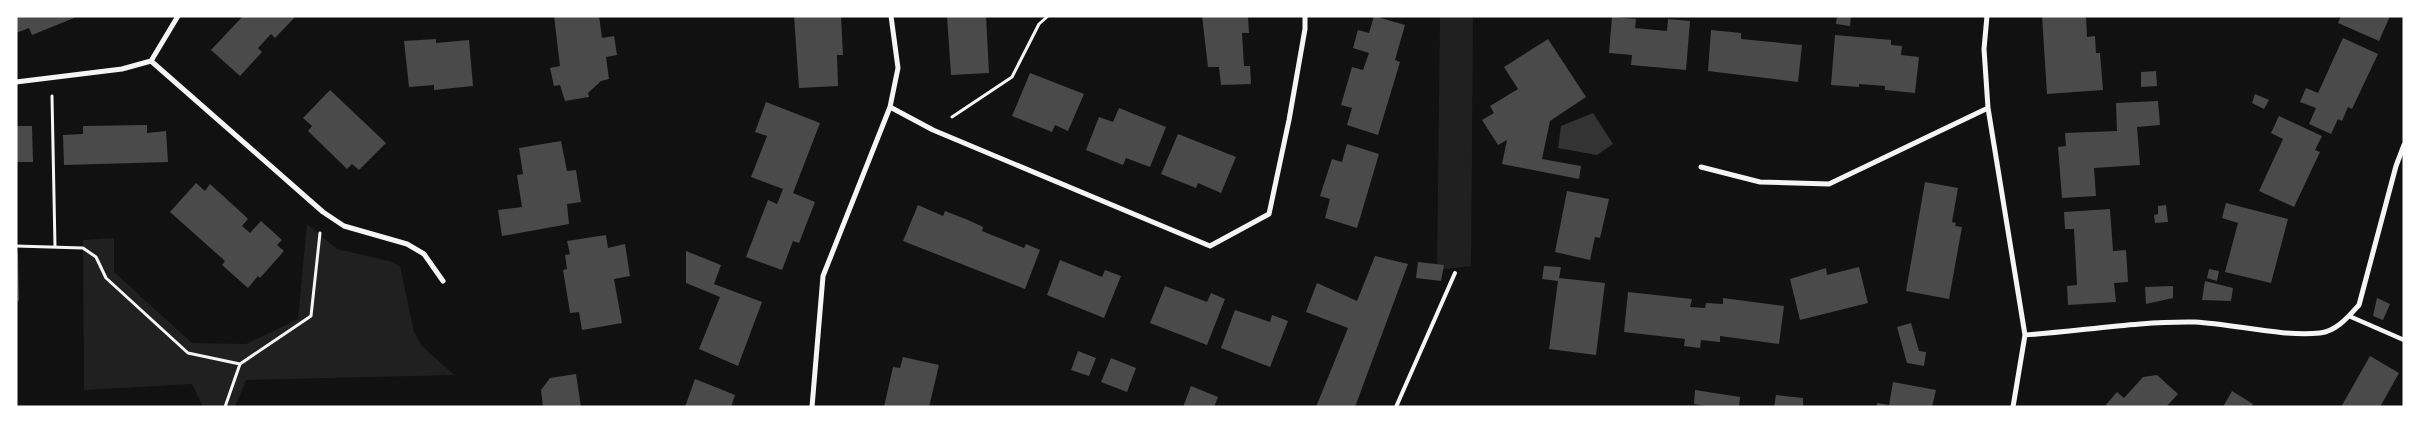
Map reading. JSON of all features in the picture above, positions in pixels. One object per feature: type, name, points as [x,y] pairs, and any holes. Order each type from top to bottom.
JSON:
[{"type":"street","points":[[16,82],[122,69],[151,61],[178,16]]},
{"type":"street","points":[[812,407],[823,276],[890,107],[898,68],[891,16]]},
{"type":"street","points":[[890,107],[933,130],[1210,246],[1269,214],[1289,120],[1305,29],[1305,16]]},
{"type":"street","points":[[1987,16],[1984,49],[1988,108],[2025,335],[2013,407]]},
{"type":"street","points":[[151,61],[323,212],[344,226],[407,244],[424,254],[443,281]]},
{"type":"street","points":[[1701,167],[1760,182],[1829,184],[1988,108]]},
{"type":"street","points":[[2025,335],[2091,330],[2140,323],[2196,322],[2321,333],[2344,322],[2359,305],[2396,166],[2404,145]]},
{"type":"street","points":[[2349,316],[2404,340]]},
{"type":"lane","points":[[1396,407],[1455,273]]},
{"type":"path","points":[[933,130],[1012,77],[1039,24],[1048,16]]},
{"type":"path","points":[[52,78],[55,247]]},
{"type":"path","points":[[225,407],[240,364],[311,316],[323,212]]},
{"type":"path","points":[[16,246],[83,248],[96,257],[106,278],[188,353],[240,364]]},
{"type":"shaded area","points":[[1440,16],[1473,16],[1471,266],[1437,270]]},
{"type":"shaded area","points":[[1593,113],[1613,144],[1597,155],[1558,148],[1561,126]]},
{"type":"shaded area","points":[[307,224],[337,249],[389,261],[400,266],[414,332],[422,346],[454,375],[246,380],[235,407],[203,407],[192,384],[84,390],[83,240],[114,238],[114,272],[192,343],[246,344],[298,319]]},
{"type":"building","points":[[16,16],[79,16],[32,35],[29,28],[16,33]]},
{"type":"building","points":[[243,16],[296,16],[275,38],[271,34],[258,48],[262,52],[240,76],[211,50]]},
{"type":"building","points":[[554,16],[599,16],[602,38],[614,36],[617,55],[606,57],[609,79],[601,81],[588,93],[589,97],[565,101],[560,85],[554,86],[550,68],[560,66]]},
{"type":"building","points":[[794,16],[841,16],[843,55],[837,55],[838,86],[799,88]]},
{"type":"building","points":[[947,16],[986,16],[989,73],[951,75]]},
{"type":"building","points":[[1202,16],[1248,16],[1249,33],[1242,33],[1244,66],[1250,66],[1251,84],[1221,85],[1219,67],[1208,67]]},
{"type":"building","points":[[1374,16],[1405,25],[1395,60],[1400,62],[1378,135],[1347,125],[1352,108],[1341,105],[1352,67],[1363,70],[1369,53],[1353,48],[1358,30],[1369,33]]},
{"type":"building","points":[[1837,16],[1851,16],[1850,26],[1836,24]]},
{"type":"building","points":[[2042,16],[2086,16],[2087,37],[2095,36],[2096,53],[2100,53],[2103,90],[2047,94]]},
{"type":"building","points":[[2341,16],[2390,16],[2379,41],[2338,23]]},
{"type":"building","points":[[1612,17],[1636,19],[1635,28],[1667,31],[1668,19],[1690,21],[1686,70],[1631,65],[1632,55],[1609,53]]},
{"type":"building","points":[[1711,30],[1741,33],[1741,39],[1802,45],[1798,82],[1708,71]]},
{"type":"building","points":[[1835,35],[1891,40],[1891,45],[1902,46],[1901,55],[1919,57],[1915,93],[1885,90],[1885,86],[1859,84],[1859,87],[1831,85]]},
{"type":"building","points":[[2343,38],[2378,54],[2352,109],[2348,107],[2342,121],[2338,119],[2331,134],[2309,124],[2316,108],[2300,102],[2306,88],[2318,93]]},
{"type":"building","points":[[436,39],[436,43],[469,40],[473,86],[434,90],[434,85],[409,87],[404,41]]},
{"type":"building","points":[[1548,39],[1586,97],[1550,121],[1542,159],[1581,166],[1579,179],[1502,164],[1507,140],[1498,145],[1482,120],[1494,113],[1490,106],[1518,89],[1504,67]]},
{"type":"building","points":[[2156,71],[2157,86],[2141,87],[2141,72]]},
{"type":"building","points":[[1030,73],[1084,94],[1068,131],[1055,125],[1052,132],[1012,116]]},
{"type":"building","points":[[330,90],[386,143],[359,170],[352,164],[347,169],[308,131],[312,126],[303,118]]},
{"type":"building","points":[[2255,94],[2269,100],[2264,109],[2252,103]]},
{"type":"building","points":[[2158,101],[2160,125],[2137,127],[2140,165],[2094,168],[2096,196],[2062,198],[2058,147],[2066,146],[2065,133],[2117,131],[2116,103]]},
{"type":"building","points":[[766,102],[820,123],[793,193],[815,202],[799,243],[793,241],[782,270],[746,257],[768,200],[777,204],[783,189],[751,177],[767,136],[755,132]]},
{"type":"building","points":[[1119,108],[1166,127],[1150,167],[1126,158],[1123,165],[1086,150],[1099,117],[1113,122]]},
{"type":"building","points":[[2279,116],[2322,136],[2315,150],[2320,152],[2294,207],[2259,191],[2283,139],[2271,133]]},
{"type":"building","points":[[147,125],[147,133],[166,131],[168,162],[64,165],[63,135],[83,134],[83,126]]},
{"type":"building","points":[[16,126],[32,126],[33,162],[16,162]]},
{"type":"building","points":[[1178,134],[1236,157],[1221,193],[1198,183],[1196,188],[1161,174]]},
{"type":"building","points":[[561,141],[567,171],[576,170],[581,202],[567,204],[569,224],[502,236],[498,210],[522,207],[517,175],[523,174],[519,148]]},
{"type":"building","points":[[1347,144],[1379,154],[1357,228],[1325,218],[1330,199],[1320,196],[1332,159],[1342,162]]},
{"type":"building","points":[[1925,182],[1958,188],[1952,222],[1956,223],[1955,226],[1962,227],[1949,299],[1906,291]]},
{"type":"building","points":[[196,183],[205,191],[210,184],[243,214],[248,219],[242,226],[250,233],[261,221],[282,240],[277,245],[284,251],[260,278],[258,276],[248,288],[222,265],[225,261],[170,212]]},
{"type":"building","points":[[1567,191],[1609,199],[1600,238],[1595,237],[1590,260],[1555,252]]},
{"type":"building","points":[[2226,203],[2288,219],[2271,283],[2225,272],[2238,223],[2222,218]]},
{"type":"building","points":[[918,205],[943,216],[945,211],[983,227],[982,231],[1024,248],[1026,244],[1040,250],[1025,289],[903,241]]},
{"type":"building","points":[[2166,205],[2168,222],[2155,223],[2154,215],[2158,214],[2158,206]]},
{"type":"building","points":[[2110,209],[2113,251],[2126,250],[2128,282],[2114,283],[2116,302],[2068,305],[2067,286],[2077,285],[2074,229],[2065,229],[2064,212]]},
{"type":"building","points":[[606,235],[608,248],[625,244],[630,276],[614,279],[622,323],[582,330],[579,312],[570,313],[563,270],[567,269],[565,255],[570,254],[567,241]]},
{"type":"building","points":[[686,251],[721,265],[714,284],[762,302],[738,366],[699,349],[720,297],[686,283]]},
{"type":"building","points":[[16,253],[18,253],[19,301],[16,301]]},
{"type":"building","points":[[1375,256],[1408,264],[1355,407],[1316,407],[1348,328],[1306,312],[1317,283],[1357,301]]},
{"type":"building","points":[[1060,260],[1102,277],[1105,270],[1121,276],[1104,318],[1047,295]]},
{"type":"building","points":[[1418,262],[1444,265],[1441,281],[1416,278]]},
{"type":"building","points":[[1544,266],[1561,267],[1559,278],[1605,283],[1596,355],[1549,349],[1558,281],[1542,279]]},
{"type":"building","points":[[1859,267],[1868,303],[1800,320],[1790,279],[1826,268],[1827,275]]},
{"type":"building","points":[[2209,269],[2219,271],[2217,281],[2207,278]]},
{"type":"building","points":[[2205,281],[2233,288],[2231,301],[2202,300]]},
{"type":"building","points":[[1165,286],[1207,302],[1211,293],[1225,299],[1207,345],[1150,323]]},
{"type":"building","points":[[2173,286],[2173,298],[2146,304],[2145,287]]},
{"type":"building","points":[[1628,292],[1692,299],[1690,307],[1705,308],[1706,303],[1723,304],[1723,298],[1784,306],[1779,344],[1720,336],[1720,342],[1701,340],[1700,348],[1684,346],[1685,339],[1624,332]]},
{"type":"building","points":[[2377,298],[2390,304],[2383,320],[2373,316]]},
{"type":"building","points":[[1235,310],[1270,322],[1272,315],[1288,321],[1270,367],[1221,348]]},
{"type":"building","points":[[1911,323],[1919,351],[1926,352],[1924,366],[1907,363],[1897,327]]},
{"type":"building","points":[[1078,351],[1096,358],[1089,376],[1071,370]]},
{"type":"building","points":[[2370,356],[2399,373],[2380,407],[2341,407]]},
{"type":"building","points":[[903,357],[939,365],[929,407],[884,407],[893,367],[900,368]]},
{"type":"building","points":[[1111,358],[1136,368],[1127,392],[1101,382]]},
{"type":"building","points":[[576,374],[581,407],[543,407],[541,390],[550,378]]},
{"type":"building","points":[[2157,375],[2178,394],[2166,407],[2104,407],[2117,392],[2124,398],[2143,377]]},
{"type":"building","points":[[695,379],[735,395],[731,407],[685,407]]},
{"type":"building","points":[[1893,382],[1936,390],[1932,407],[1877,407],[1877,403],[1889,405]]},
{"type":"building","points":[[1191,386],[1218,397],[1214,407],[1183,407]]},
{"type":"building","points":[[1695,390],[1740,397],[1739,407],[1712,407],[1694,404]]},
{"type":"building","points":[[2232,391],[2253,404],[2251,407],[2223,407]]},
{"type":"building","points":[[1776,395],[1803,398],[1803,407],[1774,407]]}]
